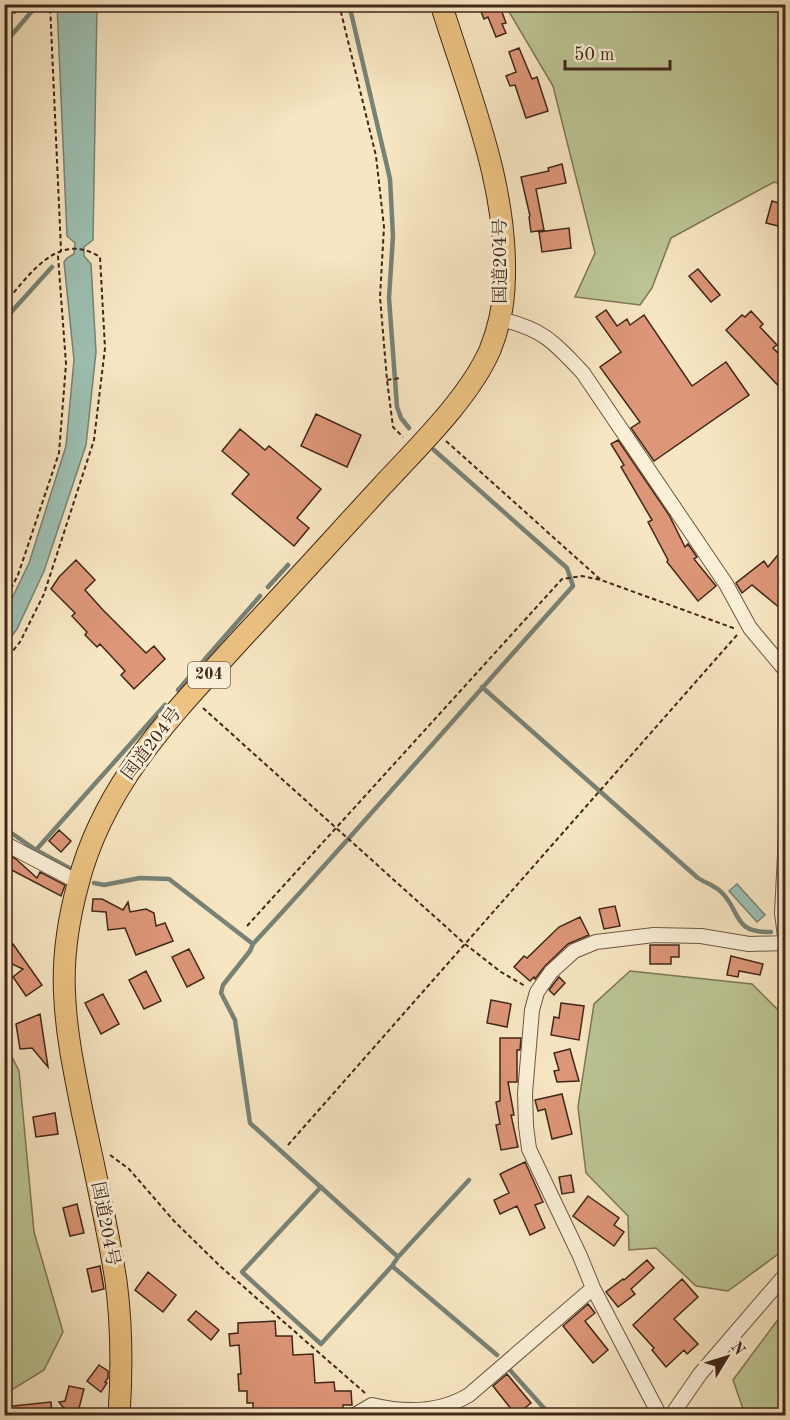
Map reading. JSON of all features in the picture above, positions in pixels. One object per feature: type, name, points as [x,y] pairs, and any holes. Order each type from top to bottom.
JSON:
[{"type":"highway","name":"国道204号","points":[[118,1416],[121,1349],[116,1285],[68,1041],[64,997],[66,952],[78,882],[99,826],[115,794],[156,733],[415,450],[472,380],[490,350],[500,319],[504,289],[503,216],[496,181],[441,4]]},
{"type":"street","points":[[500,319],[525,325],[555,343],[583,373],[726,585],[750,628],[786,671]]},
{"type":"street","points":[[660,1416],[593,1288],[529,1149],[525,1093],[531,1010],[537,992],[551,972],[574,951],[596,942],[654,935],[701,936],[749,945],[786,943],[782,913],[786,836]]},
{"type":"street","points":[[4,843],[78,882]]},
{"type":"street","points":[[671,1416],[700,1374],[786,1274]]},
{"type":"street","points":[[353,1416],[372,1405],[426,1410],[456,1403],[469,1395],[593,1288]]},
{"type":"path","points":[[4,25],[22,4]]},
{"type":"path","points":[[4,602],[18,575],[59,453],[66,364],[58,256],[61,250],[50,4]]},
{"type":"path","points":[[339,4],[376,156],[384,227],[380,297],[393,427],[415,450]]},
{"type":"path","points":[[4,304],[43,261],[61,250],[89,250],[100,257],[105,348],[94,440],[44,594],[20,642],[4,663]]},
{"type":"path","points":[[387,381],[401,378]]},
{"type":"path","points":[[433,429],[601,580]]},
{"type":"path","points":[[247,926],[562,579],[582,576],[601,580],[741,631],[288,1145]]},
{"type":"path","points":[[190,696],[465,944],[501,972],[537,992]]},
{"type":"path","points":[[91,1151],[109,1154],[129,1169],[174,1221],[213,1259],[369,1397],[372,1405]]},
{"type":"green space","points":[[505,5],[785,5],[785,185],[774,182],[671,238],[652,288],[640,305],[575,297],[595,253],[553,86]]},
{"type":"green space","points":[[630,971],[752,984],[781,1013],[786,1030],[785,1246],[781,1252],[728,1291],[696,1286],[656,1248],[629,1250],[628,1216],[586,1173],[578,1107],[594,1004]]},
{"type":"green space","points":[[4,1041],[19,1071],[34,1232],[63,1332],[44,1370],[5,1394]]},
{"type":"green space","points":[[785,1310],[785,1415],[763,1415],[743,1409],[733,1380]]},
{"type":"shaded area","points":[[57,5],[97,5],[93,240],[84,247],[84,256],[91,264],[96,352],[86,445],[44,571],[17,629],[5,645],[5,613],[29,563],[66,446],[74,360],[64,262],[74,254],[75,243],[67,236]]},
{"type":"shaded area","points":[[737,884],[765,915],[757,922],[729,891]]},
{"type":"building","points":[[478,4],[499,4],[506,23],[502,24],[506,33],[496,37],[488,17],[484,19]]},
{"type":"building","points":[[519,48],[532,79],[537,77],[548,111],[526,118],[515,85],[510,86],[506,76],[516,72],[509,52]]},
{"type":"building","points":[[562,164],[566,183],[536,189],[544,230],[531,232],[530,216],[521,177],[549,171],[548,168]]},
{"type":"building","points":[[772,201],[786,205],[786,228],[766,223]]},
{"type":"building","points":[[569,228],[571,248],[542,252],[539,232]]},
{"type":"building","points":[[698,269],[720,295],[711,302],[689,276]]},
{"type":"building","points":[[606,310],[617,326],[627,319],[630,325],[644,315],[692,386],[726,362],[749,395],[654,461],[631,428],[640,422],[600,367],[621,352],[596,317]]},
{"type":"building","points":[[751,311],[763,324],[760,327],[777,345],[773,348],[786,361],[786,394],[726,330],[742,315],[745,317]]},
{"type":"building","points":[[316,414],[361,435],[347,467],[301,446]]},
{"type":"building","points":[[240,429],[265,450],[269,446],[321,489],[297,518],[309,528],[294,546],[232,494],[249,474],[222,451]]},
{"type":"building","points":[[618,440],[669,515],[685,547],[688,544],[697,557],[694,559],[716,586],[698,601],[667,562],[648,522],[652,520],[621,467],[624,465],[611,444]]},
{"type":"building","points":[[786,545],[786,573],[779,581],[786,587],[786,603],[781,609],[752,585],[742,593],[736,583],[764,561],[768,567]]},
{"type":"building","points":[[76,560],[95,580],[85,590],[146,653],[154,646],[165,659],[134,689],[121,675],[125,671],[100,644],[97,647],[85,635],[87,632],[72,616],[75,613],[51,589]]},
{"type":"building","points":[[59,830],[71,841],[61,852],[49,841]]},
{"type":"building","points":[[8,855],[16,859],[37,878],[40,872],[65,885],[61,896],[4,866],[4,859]]},
{"type":"building","points":[[93,899],[102,899],[123,910],[128,902],[130,912],[146,909],[154,913],[156,926],[165,923],[173,941],[136,955],[125,928],[108,930],[106,912],[92,911]]},
{"type":"building","points":[[615,906],[620,926],[604,929],[599,909]]},
{"type":"building","points":[[580,917],[589,935],[568,944],[535,979],[534,977],[530,981],[514,967],[524,956],[527,958],[559,927]]},
{"type":"building","points":[[13,944],[42,985],[26,996],[13,977],[23,969],[5,961]]},
{"type":"building","points":[[650,945],[679,945],[679,957],[671,957],[671,964],[650,964]]},
{"type":"building","points":[[189,949],[204,978],[187,987],[172,957]]},
{"type":"building","points":[[731,956],[763,964],[760,975],[739,971],[738,977],[727,975]]},
{"type":"building","points":[[146,971],[161,1001],[144,1009],[129,980]]},
{"type":"building","points":[[559,977],[565,983],[554,995],[549,990]]},
{"type":"building","points":[[103,994],[119,1024],[101,1034],[85,1003]]},
{"type":"building","points":[[491,1000],[511,1004],[507,1027],[487,1023]]},
{"type":"building","points":[[561,1003],[584,1006],[579,1040],[551,1035],[554,1017],[559,1018]]},
{"type":"building","points":[[40,1014],[48,1067],[32,1048],[20,1049],[16,1024]]},
{"type":"building","points":[[500,1038],[521,1038],[520,1050],[517,1050],[517,1082],[508,1082],[514,1115],[511,1115],[518,1147],[501,1150],[496,1125],[500,1124],[496,1102],[500,1101]]},
{"type":"building","points":[[570,1049],[579,1081],[557,1082],[554,1071],[559,1070],[554,1053]]},
{"type":"building","points":[[562,1094],[572,1134],[552,1139],[545,1109],[538,1111],[535,1100]]},
{"type":"building","points":[[55,1113],[58,1134],[36,1137],[33,1117]]},
{"type":"building","points":[[525,1162],[543,1202],[535,1205],[545,1228],[530,1235],[517,1206],[500,1214],[494,1200],[509,1193],[500,1174]]},
{"type":"building","points":[[571,1175],[574,1192],[562,1194],[559,1177]]},
{"type":"building","points":[[588,1196],[619,1218],[614,1225],[624,1232],[614,1246],[573,1216]]},
{"type":"building","points":[[77,1204],[84,1233],[70,1236],[63,1208]]},
{"type":"building","points":[[647,1260],[654,1268],[631,1289],[635,1294],[618,1307],[606,1292]]},
{"type":"building","points":[[100,1266],[104,1289],[92,1292],[87,1269]]},
{"type":"building","points":[[148,1272],[176,1295],[163,1312],[135,1290]]},
{"type":"building","points":[[682,1279],[698,1297],[674,1319],[698,1344],[687,1354],[684,1350],[666,1367],[652,1350],[654,1348],[633,1325]]},
{"type":"building","points":[[588,1304],[595,1313],[585,1321],[608,1350],[593,1363],[563,1326]]},
{"type":"building","points":[[196,1311],[219,1330],[211,1340],[188,1320]]},
{"type":"building","points":[[275,1321],[276,1336],[292,1336],[293,1355],[313,1354],[315,1383],[334,1382],[335,1391],[351,1391],[352,1405],[343,1405],[343,1414],[253,1416],[253,1403],[247,1403],[247,1391],[239,1391],[238,1374],[241,1374],[239,1345],[230,1346],[229,1334],[238,1333],[238,1323]]},
{"type":"building","points":[[99,1365],[108,1371],[108,1378],[105,1382],[107,1383],[101,1392],[87,1381]]},
{"type":"building","points":[[507,1374],[531,1403],[516,1415],[493,1386]]},
{"type":"building","points":[[69,1386],[84,1389],[79,1408],[85,1416],[70,1416],[59,1402],[65,1401]]},
{"type":"building","points":[[51,1402],[52,1416],[4,1416],[4,1407]]},
{"type":"waterway","points":[[4,44],[38,4]]},
{"type":"waterway","points":[[349,4],[390,179],[393,236],[389,298],[397,407],[401,418],[409,428]]},
{"type":"waterway","points":[[4,320],[52,267]]},
{"type":"waterway","points":[[398,1257],[250,1123],[235,1020],[221,993],[223,985],[253,944],[573,586],[567,568],[434,450]]},
{"type":"waterway","points":[[268,587],[288,565]]},
{"type":"waterway","points":[[178,690],[260,596]]},
{"type":"waterway","points":[[482,687],[698,878],[719,890],[743,924],[749,929],[771,932]]},
{"type":"waterway","points":[[36,850],[165,705]]},
{"type":"waterway","points":[[4,828],[36,850],[69,868]]},
{"type":"waterway","points":[[94,883],[104,885],[140,878],[169,879],[253,944]]},
{"type":"waterway","points":[[469,1180],[392,1266],[497,1355]]},
{"type":"waterway","points":[[321,1187],[242,1272],[321,1344],[392,1266]]},
{"type":"waterway","points":[[508,1368],[551,1416]]}]
